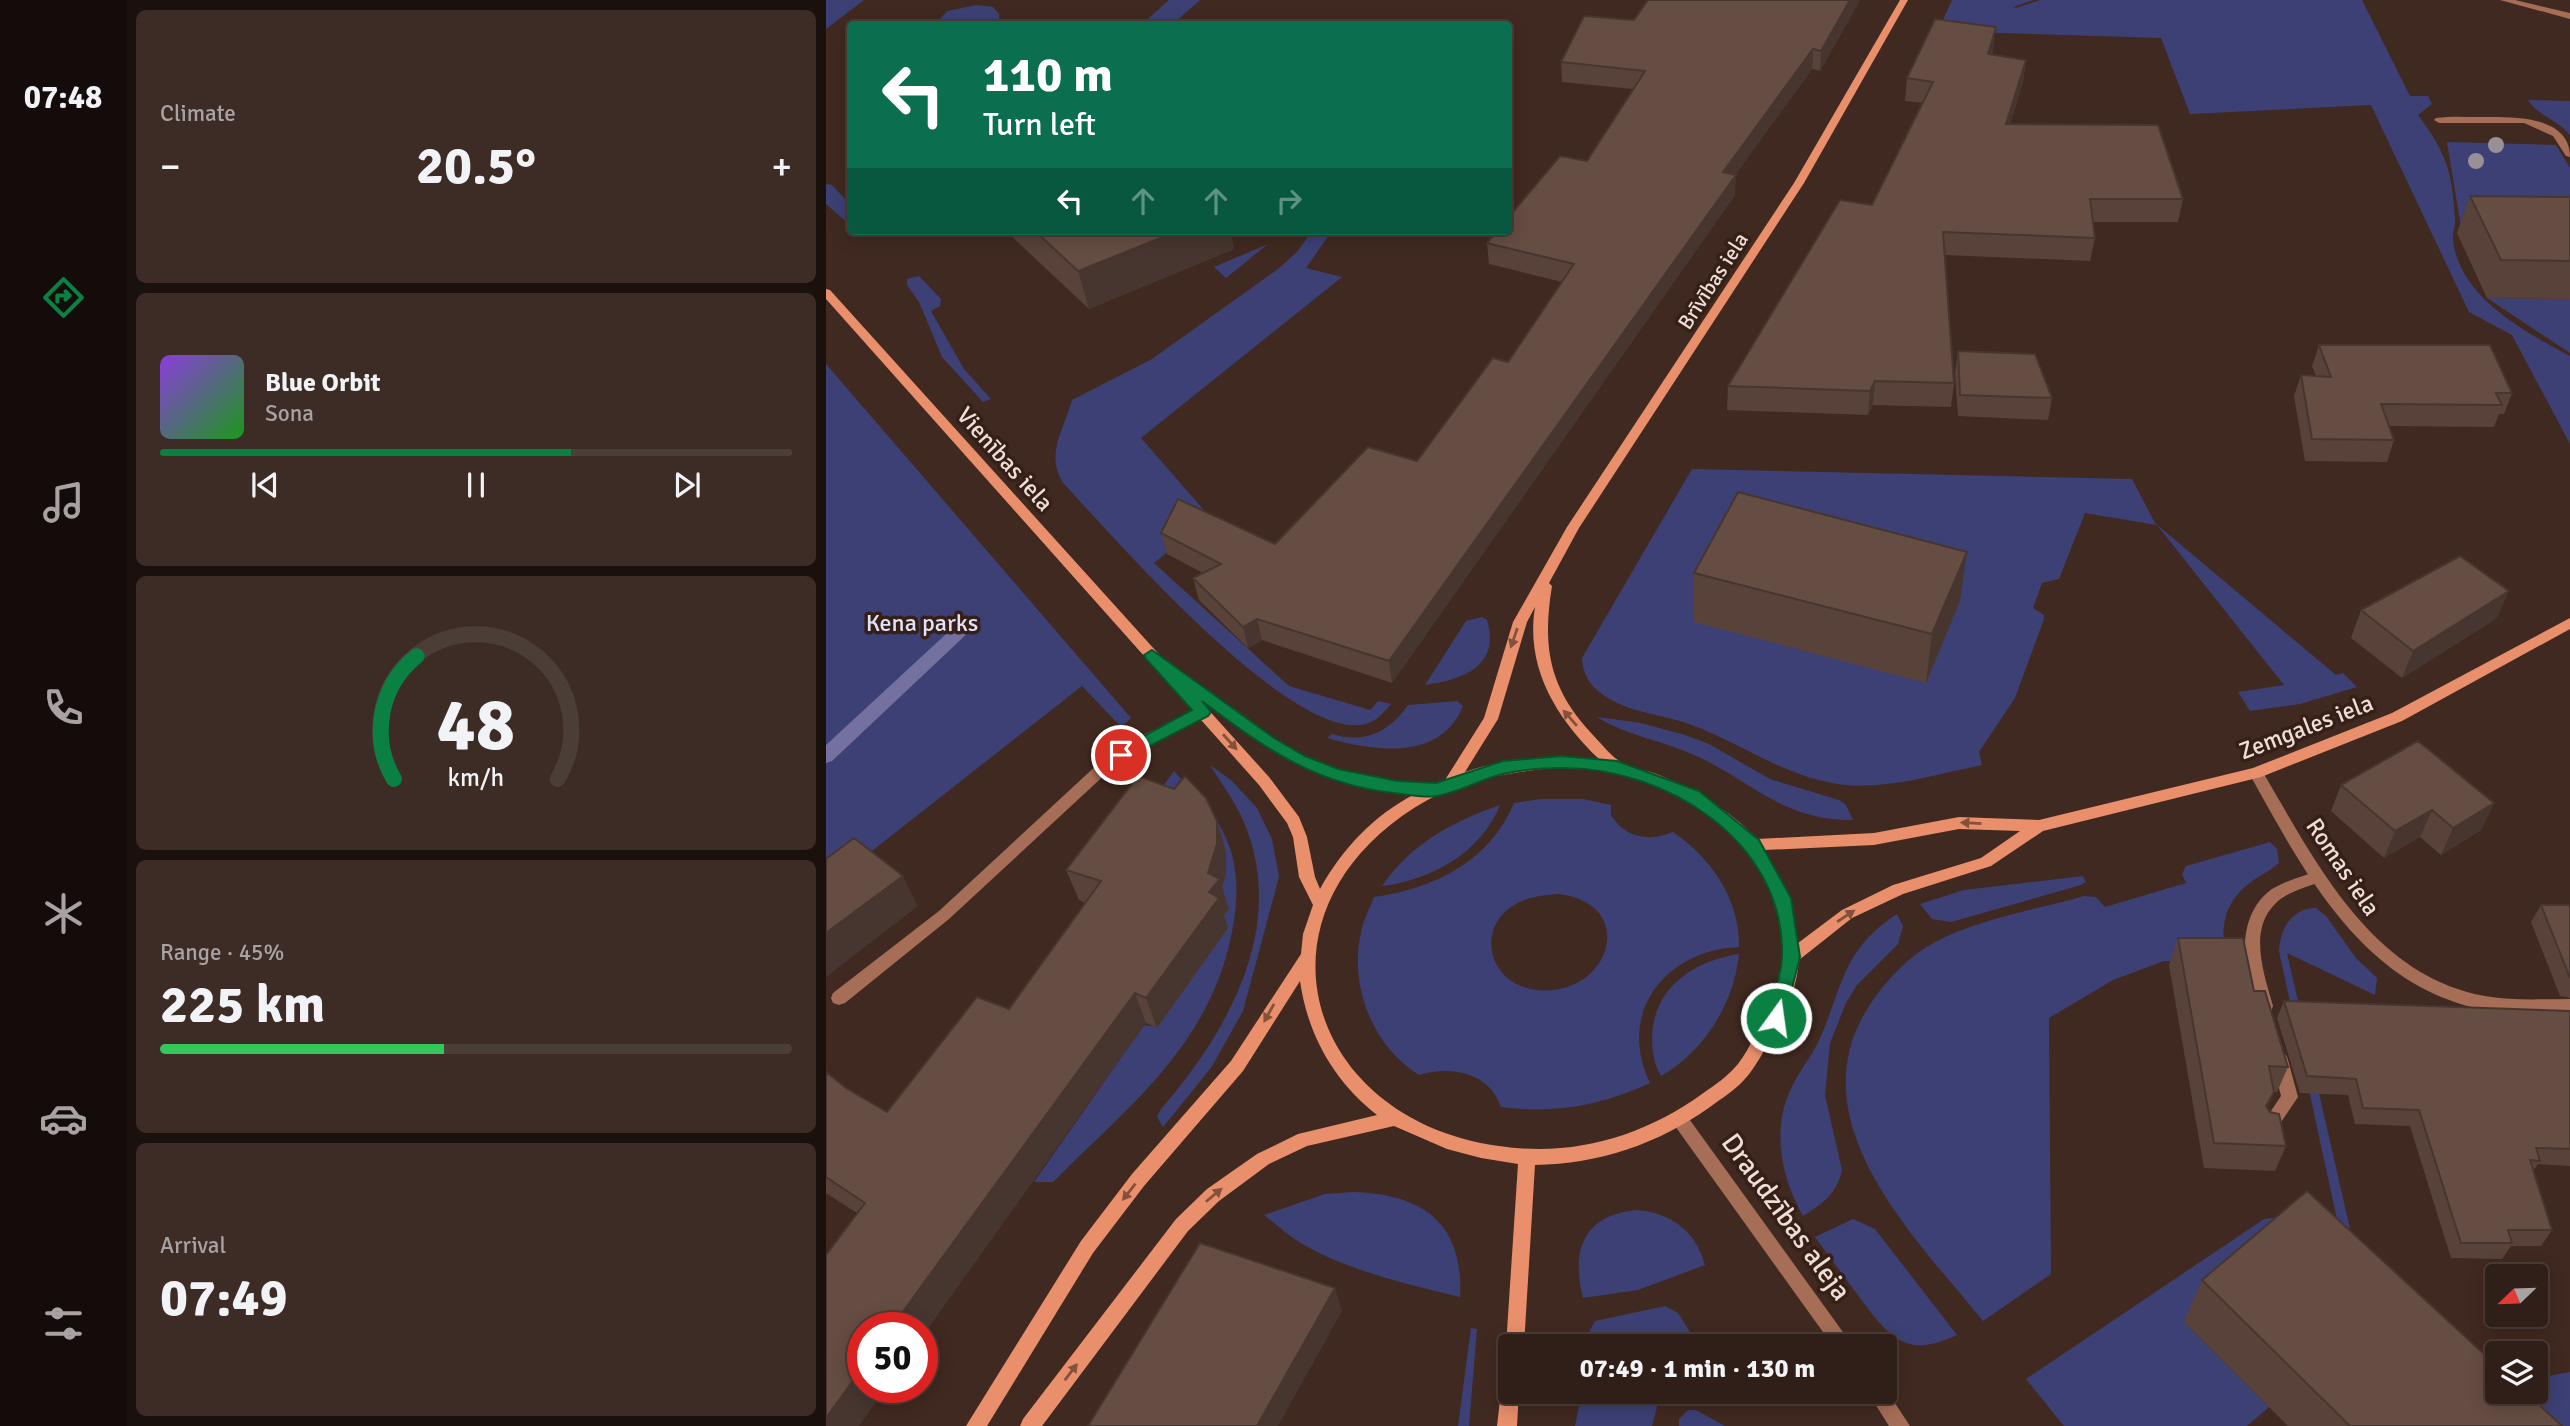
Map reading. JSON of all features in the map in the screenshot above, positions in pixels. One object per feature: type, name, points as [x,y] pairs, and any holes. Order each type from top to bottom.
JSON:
[{"type":"main road","name":"Brīvības iela","points":[[1547,578],[1573,527],[1799,183],[1904,0]]},
{"type":"main road","name":"Vienības iela","points":[[826,292],[1152,655]]},
{"type":"main road","points":[[1547,578],[1539,621],[1541,663],[1547,683],[1562,710],[1617,767]]},
{"type":"main road","points":[[1443,787],[1491,719],[1499,698],[1513,638],[1547,578]]},
{"type":"main road","name":"Zemgales iela","points":[[2039,826],[2256,773],[2398,717],[2570,622]]},
{"type":"main road","points":[[1152,655],[1269,743],[1300,761],[1336,774],[1398,788],[1443,787]]},
{"type":"main road","points":[[1152,655],[1264,781],[1294,821],[1300,837],[1307,877],[1320,904]]},
{"type":"main road","points":[[1561,762],[1617,767],[1693,795],[1753,845],[1782,898],[1791,957],[1776,1018],[1739,1074],[1681,1121],[1633,1142],[1581,1155],[1527,1158],[1456,1147],[1393,1119],[1354,1085],[1325,1046],[1310,1002],[1307,957],[1320,904],[1338,869],[1366,837],[1398,810],[1443,787],[1503,768],[1561,762]]},
{"type":"main road","points":[[1753,845],[1874,839],[1959,822],[2039,826]]},
{"type":"main road","points":[[1791,957],[1856,909],[1898,889],[1986,862],[2039,826]]},
{"type":"main road","points":[[976,1426],[1087,1247],[1139,1180],[1237,1066],[1307,957]]},
{"type":"main road","points":[[1030,1426],[1182,1226],[1213,1195],[1263,1159],[1304,1139],[1393,1119]]},
{"type":"main road","points":[[1516,1334],[1527,1158]]},
{"type":"main road","points":[[1507,1426],[1509,1404]]},
{"type":"street","points":[[2504,0],[2570,16]]},
{"type":"street","points":[[2439,120],[2526,120],[2557,134],[2570,154]]},
{"type":"street","points":[[839,998],[944,915],[1105,766],[1137,744],[1203,712]]},
{"type":"street","name":"Romas iela","points":[[2256,773],[2340,910],[2375,949],[2430,985],[2486,1003],[2570,1006]]},
{"type":"street","points":[[2269,1021],[2252,958],[2252,930],[2262,907],[2278,893],[2318,877]]},
{"type":"street","points":[[2266,1130],[2290,1097],[2276,1047]]},
{"type":"street","name":"Draudzības aleja","points":[[1681,1121],[1835,1334]]},
{"type":"street","points":[[1884,1404],[1900,1426]]},
{"type":"green space","points":[[826,0],[864,0],[826,29]]},
{"type":"green space","points":[[1169,0],[1200,0],[1176,21],[1145,21]]},
{"type":"green space","points":[[1952,0],[2034,0],[2013,7],[2016,8],[2040,0],[2362,0],[2410,96],[2428,96],[2432,104],[2418,115],[2442,152],[2450,175],[2455,222],[2453,240],[2458,261],[2468,279],[2481,296],[2515,324],[2570,356],[2570,444],[2512,335],[2469,312],[2371,105],[2190,114],[2161,38],[1938,31]]},
{"type":"green space","points":[[977,5],[993,7],[999,14],[999,19],[940,19],[947,11]]},
{"type":"green space","points":[[2528,100],[2570,101],[2570,135],[2560,125],[2536,110]]},
{"type":"green space","points":[[2447,142],[2556,145],[2570,168],[2570,235],[2457,233],[2461,227]]},
{"type":"green space","points":[[826,184],[832,185],[847,201],[847,222],[826,204]]},
{"type":"green space","points":[[1309,235],[1329,235],[1306,268],[1342,277],[1141,438],[1210,517],[1154,563],[1289,686],[1370,710],[1378,701],[1391,704],[1377,718],[1366,724],[1334,721],[1294,702],[1251,670],[1206,631],[1122,547],[1064,484],[1056,463],[1058,442],[1072,400],[1152,359],[1278,269],[1297,252]]},
{"type":"green space","points":[[1268,244],[1226,278],[1214,267]]},
{"type":"green space","points":[[919,276],[941,299],[940,306],[931,311],[964,369],[991,399],[983,402],[942,357],[919,302],[907,285],[907,279]]},
{"type":"green space","points":[[2487,298],[2570,299],[2570,353]]},
{"type":"green space","name":"Kena parks","points":[[826,364],[1131,718],[1121,727],[1082,686],[826,887]]},
{"type":"green space","points":[[1692,469],[2132,479],[2155,523],[2336,675],[2343,673],[2357,687],[2300,704],[2250,711],[2238,692],[2284,685],[2157,525],[2085,513],[2059,579],[2042,583],[2033,608],[2044,615],[2044,619],[2015,698],[1979,752],[1982,765],[1880,785],[1845,785],[1804,776],[1692,725],[1612,700],[1597,691],[1585,674],[1582,658]]},
{"type":"green space","points":[[1482,617],[1487,620],[1490,636],[1489,649],[1484,659],[1476,668],[1465,674],[1425,685],[1466,621]]},
{"type":"green space","points":[[1457,701],[1463,706],[1453,724],[1439,736],[1422,744],[1384,748],[1327,738],[1332,734],[1355,737],[1375,733],[1393,722],[1408,705]]},
{"type":"green space","points":[[1597,717],[1641,723],[1709,744],[1770,779],[1839,800],[1846,805],[1853,820],[1827,818],[1784,806],[1709,762]]},
{"type":"green space","points":[[1210,765],[1231,780],[1257,808],[1272,839],[1279,877],[1243,1011],[1211,1068],[1163,1127],[1157,1117],[1161,1109],[1207,1048],[1227,1015],[1243,980],[1254,943],[1259,906],[1257,868],[1244,821]]},
{"type":"green space","points":[[1174,771],[1212,814],[1232,853],[1236,875],[1235,910],[1221,972],[1206,1008],[1186,1040],[1138,1099],[1053,1182],[1034,1182],[1144,1025],[1157,1027],[1215,902],[1218,835],[1215,829],[1148,807]]},
{"type":"green space","points":[[1541,799],[1583,799],[1611,805],[1611,815],[1630,833],[1655,837],[1673,832],[1687,842],[1711,867],[1729,896],[1738,929],[1739,947],[1713,951],[1690,960],[1670,973],[1654,990],[1644,1010],[1639,1032],[1641,1057],[1650,1083],[1595,1103],[1559,1109],[1501,1107],[1496,1095],[1479,1079],[1444,1071],[1419,1075],[1388,1048],[1368,1013],[1358,973],[1358,953],[1363,923],[1374,897],[1418,887],[1458,869],[1490,841],[1504,823],[1514,803]],"holes":[[[1559,894],[1584,901],[1600,914],[1607,931],[1606,949],[1597,966],[1582,980],[1562,989],[1536,990],[1519,985],[1506,976],[1492,951],[1492,936],[1497,922],[1507,910],[1522,901],[1545,895]]]},
{"type":"green space","points":[[1500,805],[1480,837],[1452,861],[1418,878],[1382,886],[1406,858],[1434,836]]},
{"type":"green space","points":[[2270,842],[2277,849],[2279,863],[2242,890],[2229,908],[2223,938],[2226,961],[2164,961],[2113,980],[2049,1018],[2051,1274],[1983,1321],[1899,1217],[1874,1178],[1856,1137],[1846,1096],[1849,1053],[1866,1011],[1880,990],[1906,962],[1926,947],[1954,933],[2084,896],[2096,897],[2105,907],[2186,883],[2182,874],[2186,866]]},
{"type":"green space","points":[[2083,876],[2086,882],[2081,885],[1951,922],[1932,919],[1920,904],[1964,890]]},
{"type":"green space","points":[[2316,908],[2326,916],[2356,958],[2377,978],[2375,995],[2287,953],[2353,1242],[2485,1379],[2485,1404],[2548,1404],[2548,1376],[2570,1372],[2570,1426],[2489,1426],[2184,1322],[2269,1407],[2247,1426],[2064,1426],[2026,1379],[2264,1219],[2279,1217],[2339,1229],[2279,951],[2288,922],[2307,909]]},
{"type":"green space","points":[[1897,914],[1903,926],[1898,944],[1857,985],[1846,1003],[1830,1043],[1825,1095],[1842,1170],[1837,1185],[1828,1197],[1803,1216],[1790,1187],[1782,1156],[1780,1140],[1784,1108],[1792,1086],[1820,1038],[1840,985],[1855,955],[1879,927]]},
{"type":"green space","points":[[1739,954],[1731,990],[1715,1024],[1691,1053],[1661,1076],[1654,1058],[1652,1038],[1654,1020],[1668,991],[1692,970],[1706,963]]},
{"type":"green space","points":[[1353,1192],[1400,1199],[1419,1207],[1434,1218],[1446,1232],[1455,1250],[1460,1297],[1341,1263],[1299,1242],[1264,1215],[1325,1194]]},
{"type":"green space","points":[[1637,1210],[1661,1215],[1680,1226],[1695,1242],[1705,1265],[1638,1290],[1583,1298],[1579,1265],[1585,1238],[1593,1227],[1604,1219]]},
{"type":"green space","points":[[1853,1219],[1875,1229],[1957,1335],[1925,1345],[1912,1344],[1897,1338],[1897,1334],[1890,1334],[1815,1237]]},
{"type":"green space","points":[[1665,1306],[1678,1313],[1691,1334],[1591,1334],[1589,1332],[1595,1321]]},
{"type":"green space","points":[[1471,1328],[1477,1329],[1469,1426],[1458,1426]]},
{"type":"green space","points":[[1579,1404],[1656,1404],[1652,1426],[1575,1426]]},
{"type":"green space","points":[[1688,1410],[1696,1410],[1725,1426],[1679,1426],[1679,1419]]},
{"type":"building","points":[[1648,0],[1850,0],[1821,51],[1813,49],[1723,172],[1736,175],[1389,661],[1257,619],[1243,627],[1193,578],[1221,564],[1161,533],[1178,499],[1275,544],[1368,447],[1417,461],[1493,358],[1508,362],[1574,264],[1487,243],[1494,235],[1512,235],[1512,213],[1560,156],[1587,161],[1645,71],[1561,62],[1584,16],[1634,20]]},
{"type":"building","points":[[1935,19],[1996,27],[1988,54],[2026,60],[2006,124],[2158,125],[2183,199],[2090,199],[2095,238],[1943,232],[1954,383],[1875,381],[1870,391],[1728,386],[1840,200],[1872,205],[1933,82],[1907,78]]},
{"type":"building","points":[[2470,196],[2570,197],[2570,261],[2501,260]]},
{"type":"building","points":[[1039,235],[1168,235],[1078,271]]},
{"type":"building","points":[[2319,345],[2490,345],[2512,393],[2496,393],[2502,405],[2381,404],[2394,440],[2312,439],[2301,375],[2331,377]]},
{"type":"building","points":[[1958,351],[2035,354],[2052,398],[1960,395]]},
{"type":"building","points":[[1738,492],[1967,552],[1932,634],[1694,573]]},
{"type":"building","points":[[2460,556],[2509,591],[2413,651],[2361,610]]},
{"type":"building","points":[[2418,741],[2494,803],[2453,828],[2432,810],[2395,831],[2341,785]]},
{"type":"building","points":[[1138,776],[1174,789],[1185,776],[1206,798],[1217,821],[1217,844],[1208,873],[1220,879],[1209,892],[1219,898],[1146,998],[1135,993],[903,1312],[847,1312],[847,1389],[826,1418],[826,1255],[865,1203],[826,1177],[826,1072],[846,1088],[887,1112],[977,997],[1009,1009],[1101,881],[1066,870]]},
{"type":"building","points":[[854,838],[903,876],[826,933],[826,859]]},
{"type":"building","points":[[2541,905],[2570,905],[2570,978]]},
{"type":"building","points":[[2178,938],[2243,938],[2254,991],[2265,991],[2288,1067],[2269,1066],[2274,1092],[2266,1106],[2270,1112],[2279,1114],[2286,1146],[2214,1143]]},
{"type":"building","points":[[2284,1001],[2570,1011],[2570,1149],[2536,1148],[2540,1161],[2530,1160],[2552,1230],[2508,1230],[2512,1243],[2461,1243],[2419,1110],[2363,1108],[2356,1079],[2307,1076]]},
{"type":"building","points":[[2307,1191],[2485,1355],[2485,1404],[2538,1404],[2562,1426],[2350,1426],[2202,1280]]},
{"type":"building","points":[[1200,1243],[1335,1288],[1257,1426],[1088,1426]]},
{"type":"waterway","points":[[826,756],[965,626]]},
{"type":"route","points":[[1121,755],[1137,744],[1203,712],[1152,655],[1269,743],[1300,761],[1336,774],[1398,788],[1437,790],[1503,768],[1561,762],[1617,767],[1693,795],[1753,845],[1782,898],[1791,957],[1776,1018]]}]
